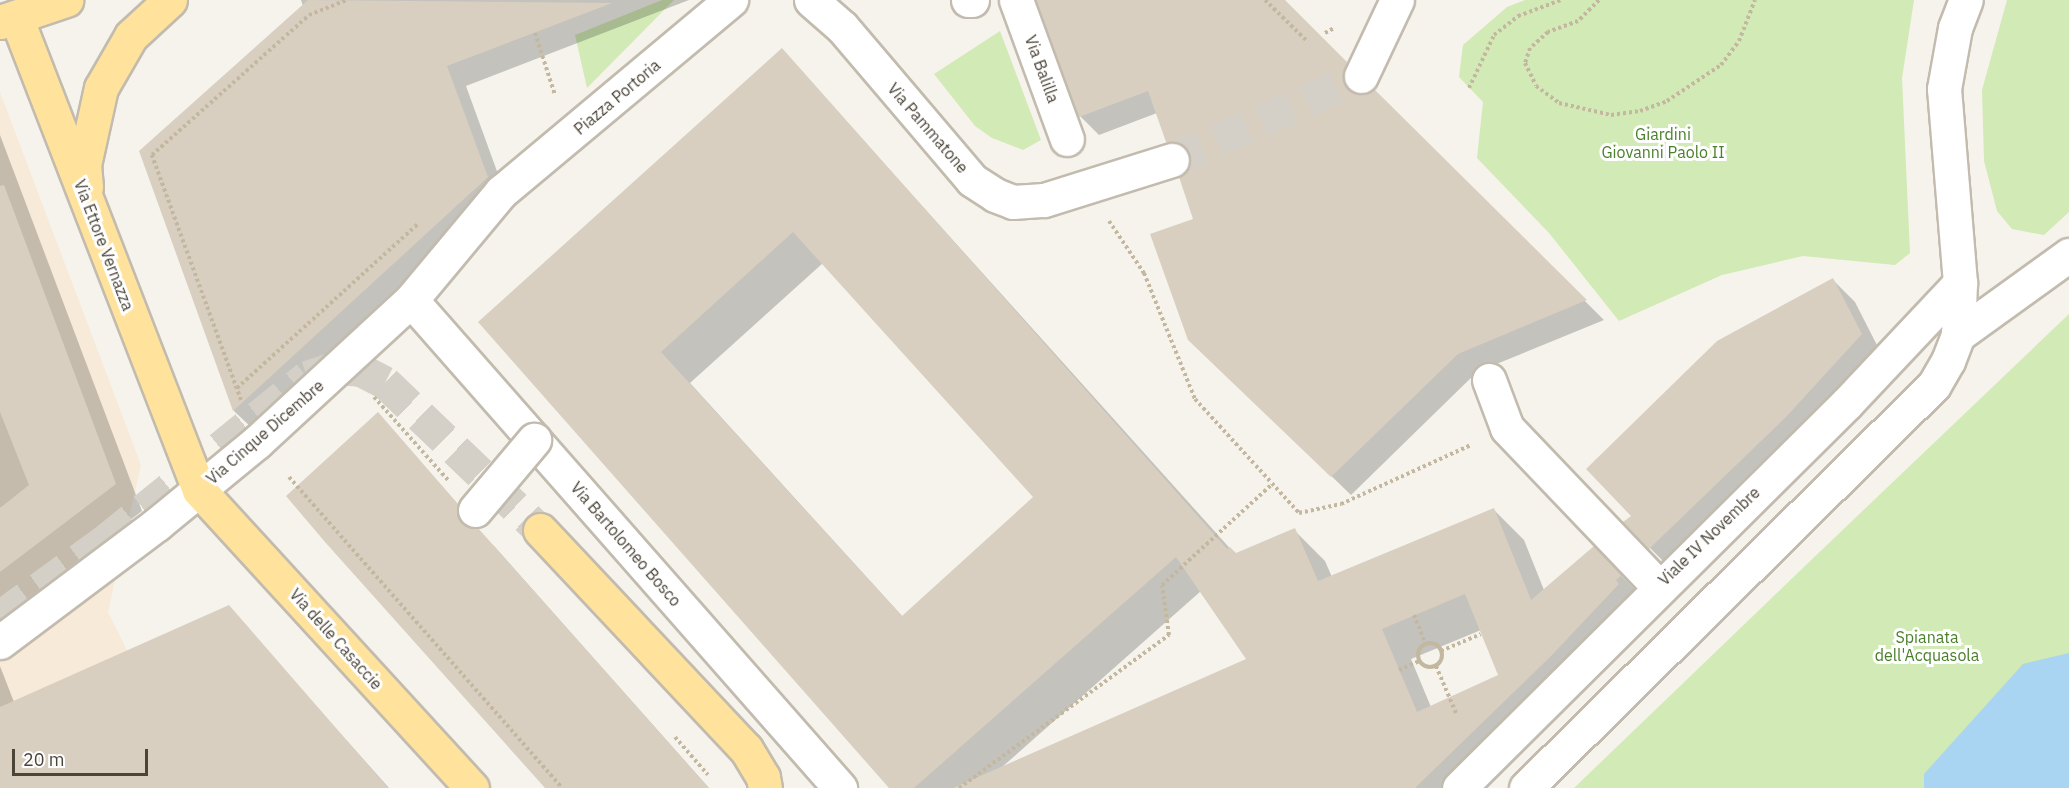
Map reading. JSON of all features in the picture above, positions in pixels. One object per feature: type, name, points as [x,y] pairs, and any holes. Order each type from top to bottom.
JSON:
[{"type":"main road","points":[[8,13],[66,0]]},
{"type":"main road","points":[[88,204],[84,165],[101,88],[131,36],[170,0]]},
{"type":"main road","name":"Via Ettore Vernazza","points":[[8,13],[88,204],[199,490]]},
{"type":"main road","name":"Via delle Casaccie","points":[[199,490],[472,788]]},
{"type":"main road","points":[[540,530],[746,750],[763,777],[765,788]]},
{"type":"street","name":"Piazza Portoria","points":[[501,192],[731,0]]},
{"type":"street","name":"Via Balilla","points":[[1016,0],[1067,139]]},
{"type":"street","points":[[1360,76],[1397,0]]},
{"type":"street","points":[[1526,788],[1934,385],[1958,335],[1960,283],[1944,89],[1955,28],[1966,0]]},
{"type":"street","name":"Via Pammatone","points":[[821,2],[945,151],[972,180],[995,195],[1012,202],[1044,200],[1173,160]]},
{"type":"street","name":"Via Cinque Dicembre","points":[[0,642],[199,490],[257,442],[411,300],[501,192]]},
{"type":"street","points":[[1958,335],[2069,255]]},
{"type":"street","name":"Viale IV Novembre","points":[[1459,788],[1658,586],[1847,403],[1960,283]]},
{"type":"street","name":"Via Bartolomeo Bosco","points":[[411,300],[807,750],[829,784]]},
{"type":"street","points":[[1489,380],[1507,429],[1658,586]]},
{"type":"street","points":[[475,510],[534,440]]},
{"type":"path","points":[[242,403],[152,155],[309,15],[347,0]]},
{"type":"path","points":[[1265,0],[1306,40]]},
{"type":"path","points":[[1469,88],[1494,35],[1518,16],[1561,0]]},
{"type":"path","points":[[1599,0],[1578,21],[1548,33],[1530,48],[1525,63],[1536,86],[1559,104],[1611,116],[1640,111],[1667,101],[1721,65],[1739,41],[1755,0]]},
{"type":"path","points":[[1324,33],[1334,28]]},
{"type":"path","points":[[535,33],[557,101]]},
{"type":"path","points":[[1108,220],[1144,273],[1195,399],[1271,485],[1299,513],[1341,504],[1507,429]]},
{"type":"path","points":[[237,388],[421,221]]},
{"type":"path","points":[[374,397],[384,407]]},
{"type":"path","points":[[288,477],[562,788]]},
{"type":"path","points":[[959,788],[1169,635],[1162,585],[1271,485]]},
{"type":"path","points":[[1414,615],[1426,644]]},
{"type":"path","points":[[1441,651],[1481,634]]},
{"type":"path","points":[[1426,644],[1435,644],[1441,651],[1442,658],[1436,666],[1426,668],[1419,661],[1418,651],[1426,644]]},
{"type":"path","points":[[1399,670],[1419,661]]},
{"type":"path","points":[[1436,666],[1456,713]]},
{"type":"shaded area","points":[[0,92],[141,465],[108,612],[195,788],[0,788]]},
{"type":"green space","points":[[662,0],[674,0],[587,88],[575,35]]},
{"type":"green space","name":"Giardini Giovanni Paolo II","points":[[1525,0],[1914,0],[1902,78],[1910,253],[1895,265],[1803,256],[1722,275],[1619,321],[1549,233],[1477,158],[1483,102],[1459,77],[1463,45],[1507,7]]},
{"type":"green space","points":[[2007,0],[2069,0],[2069,212],[2044,235],[2012,229],[1997,211],[1984,161],[1982,90]]},
{"type":"green space","points":[[1000,31],[1041,140],[1023,150],[992,138],[975,126],[934,74]]},
{"type":"green space","name":"Spianata dell'Acquasola","points":[[2069,314],[2069,788],[1574,788],[1807,564]]},
{"type":"water","points":[[2069,653],[2069,788],[1924,788],[1924,774],[2023,664]]},
{"type":"building","points":[[308,0],[612,3],[447,66],[488,177],[233,411],[139,151]]},
{"type":"building","points":[[1036,0],[1285,0],[1347,62],[1342,77],[1346,87],[1362,95],[1374,89],[1587,300],[1458,354],[1331,477],[1188,340],[1150,234],[1193,219],[1179,177],[1190,165],[1190,154],[1177,142],[1166,142],[1148,91],[1079,117]]},
{"type":"building","points":[[782,48],[1227,549],[1230,547],[1236,553],[1295,528],[1318,581],[1494,508],[1531,600],[1594,546],[1622,575],[1616,580],[1619,584],[1551,656],[1415,788],[953,788],[1246,659],[1176,557],[914,788],[889,788],[478,322]],"holes":[[[793,232],[1033,497],[902,616],[661,352]],[[1465,594],[1498,675],[1417,712],[1382,629]]]},
{"type":"building","points":[[4,185],[116,484],[0,572],[0,508],[29,485],[0,412],[0,186]]},
{"type":"building","points":[[1833,278],[1862,334],[1785,418],[1649,549],[1623,522],[1631,516],[1586,469],[1717,341]]},
{"type":"building","points":[[378,412],[458,504],[457,516],[463,524],[478,528],[709,788],[545,788],[325,542],[286,496]]},
{"type":"building","points":[[229,605],[388,788],[0,788],[0,707]]},
{"type":"tunnel","points":[[1172,160],[1361,76]]},
{"type":"tunnel","points":[[0,617],[106,540],[307,377],[335,368],[361,370],[385,382],[540,530]]}]
